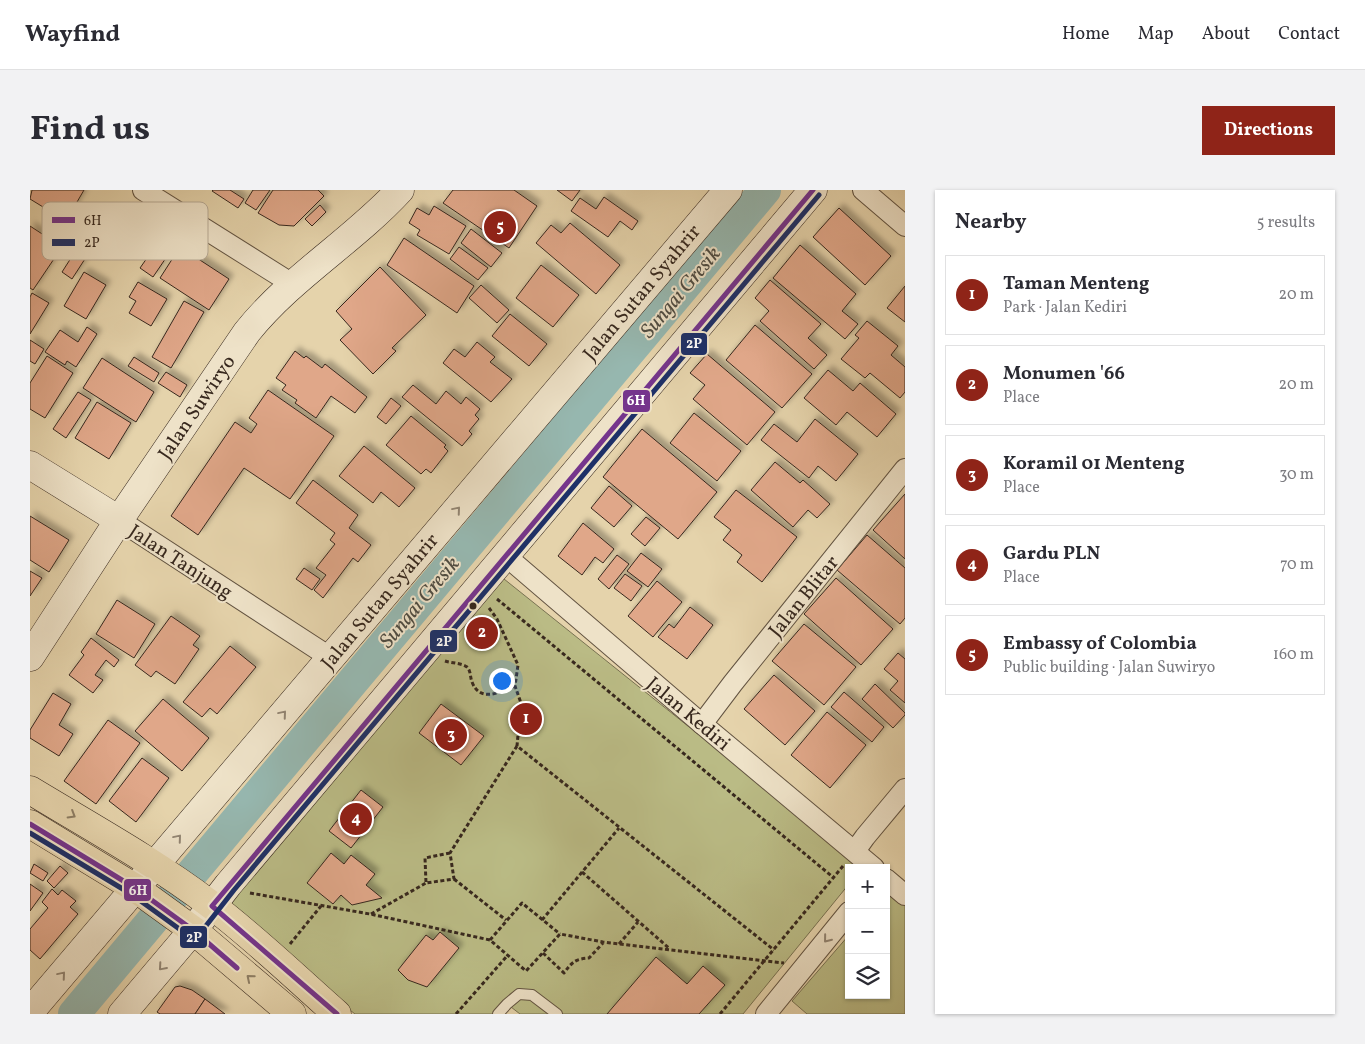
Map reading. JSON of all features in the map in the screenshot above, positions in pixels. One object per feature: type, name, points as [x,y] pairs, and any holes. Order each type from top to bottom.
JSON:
[{"type":"main road","points":[[30,790],[157,867],[216,897],[337,1014]]},
{"type":"main road","points":[[30,824],[138,890],[190,928],[292,1014]]},
{"type":"street","points":[[143,190],[162,202]]},
{"type":"street","name":"Jalan Suwiryo","points":[[30,656],[119,520],[247,332],[274,300],[294,285],[400,190]]},
{"type":"street","name":"Jalan Sutan Syahrir","points":[[30,1012],[138,890],[331,658],[728,190]]},
{"type":"street","points":[[122,1014],[190,928],[506,556],[813,190]]},
{"type":"street","points":[[863,190],[905,226]]},
{"type":"street","points":[[208,231],[294,285]]},
{"type":"street","name":"Jalan Tanjung","points":[[30,465],[119,520],[331,658]]},
{"type":"street","name":"Jalan Blitar","points":[[702,724],[905,469]]},
{"type":"street","name":"Jalan Kediri","points":[[506,556],[870,864]]},
{"type":"street","points":[[855,851],[905,790]]},
{"type":"street","points":[[890,882],[905,895]]},
{"type":"street","points":[[774,1011],[804,966],[845,917]]},
{"type":"lane","points":[[498,1014],[519,994],[532,995],[557,1014]]},
{"type":"path","points":[[496,599],[834,878]]},
{"type":"path","points":[[497,619],[518,665],[515,686],[520,703],[517,746],[450,853],[454,879],[506,920]]},
{"type":"path","points":[[456,664],[469,669],[472,682],[479,692],[492,695],[515,686]]},
{"type":"path","points":[[517,746],[774,950]]},
{"type":"path","points":[[542,920],[619,828]]},
{"type":"path","points":[[720,1014],[855,851]]},
{"type":"path","points":[[426,883],[425,858],[450,853]]},
{"type":"path","points":[[582,872],[670,950]]},
{"type":"path","points":[[370,914],[426,883],[454,879]]},
{"type":"path","points":[[216,897],[240,891],[370,914],[490,940],[526,971],[560,934]]},
{"type":"path","points":[[490,940],[522,903],[560,934],[603,942],[804,966]]},
{"type":"path","points":[[289,944],[321,906]]},
{"type":"path","points":[[619,944],[638,922]]},
{"type":"path","points":[[543,953],[564,973],[572,962],[582,958],[589,958],[603,942]]},
{"type":"path","points":[[456,1014],[508,956]]},
{"type":"green space","points":[[494,571],[860,864],[845,864],[845,889],[743,1014],[520,1014],[511,1007],[505,1014],[355,1014],[221,907]]},
{"type":"green space","points":[[890,893],[905,901],[905,1014],[807,1014],[792,1001],[845,940],[845,999],[890,999]]},
{"type":"building","points":[[32,190],[84,190],[77,202],[42,202],[42,206],[30,199]]},
{"type":"building","points":[[213,190],[230,190],[244,199],[238,208]]},
{"type":"building","points":[[253,190],[270,190],[256,210],[245,203]]},
{"type":"building","points":[[273,190],[318,190],[324,196],[294,226],[279,225],[258,213]]},
{"type":"building","points":[[453,190],[514,190],[537,206],[509,248],[443,203]]},
{"type":"building","points":[[557,190],[580,190],[572,201]]},
{"type":"building","points":[[604,197],[638,221],[632,230],[620,221],[608,237],[571,211],[580,198],[596,209]]},
{"type":"building","points":[[320,205],[326,212],[312,226],[305,219]]},
{"type":"building","points":[[434,206],[466,226],[449,254],[417,235],[420,230],[409,223],[417,208],[429,215]]},
{"type":"building","points":[[839,208],[891,256],[865,285],[813,237]]},
{"type":"building","points":[[570,223],[620,265],[596,294],[536,243],[551,225],[561,233]]},
{"type":"building","points":[[30,226],[42,234],[42,260],[53,260],[33,290],[30,288]]},
{"type":"building","points":[[471,229],[502,253],[491,267],[461,243]]},
{"type":"building","points":[[404,238],[474,286],[457,313],[387,265]]},
{"type":"building","points":[[800,245],[856,294],[842,311],[858,324],[845,339],[773,278]]},
{"type":"building","points":[[459,247],[488,268],[478,280],[450,259]]},
{"type":"building","points":[[70,260],[84,260],[72,279],[62,272]]},
{"type":"building","points":[[146,260],[165,260],[153,277],[140,268]]},
{"type":"building","points":[[172,260],[200,260],[229,279],[209,310],[160,278]]},
{"type":"building","points":[[541,265],[579,295],[553,327],[516,298]]},
{"type":"building","points":[[380,267],[426,315],[392,348],[396,351],[373,374],[340,340],[352,329],[336,311]]},
{"type":"building","points":[[84,272],[106,285],[86,319],[64,306]]},
{"type":"building","points":[[770,280],[821,324],[808,338],[827,355],[814,369],[760,321],[769,311],[755,298]]},
{"type":"building","points":[[138,282],[167,299],[151,326],[129,313],[136,301],[129,297]]},
{"type":"building","points":[[481,285],[509,310],[497,323],[469,298]]},
{"type":"building","points":[[905,286],[905,322],[887,308]]},
{"type":"building","points":[[32,293],[49,303],[30,334],[30,297]]},
{"type":"building","points":[[184,301],[204,312],[171,368],[152,357]]},
{"type":"building","points":[[510,314],[547,344],[529,366],[492,336]]},
{"type":"building","points":[[867,321],[898,346],[891,355],[905,367],[905,392],[900,398],[870,373],[865,378],[841,359],[859,338],[855,335]]},
{"type":"building","points":[[755,325],[812,374],[782,408],[726,360]]},
{"type":"building","points":[[87,327],[97,334],[76,367],[67,361],[65,365],[45,352],[60,330],[78,342]]},
{"type":"building","points":[[30,340],[44,349],[35,364],[30,361]]},
{"type":"building","points":[[477,342],[495,357],[490,362],[512,379],[491,402],[443,363],[454,349],[465,357]]},
{"type":"building","points":[[295,351],[304,358],[306,356],[322,368],[325,364],[367,397],[355,413],[331,396],[316,418],[295,403],[297,400],[282,390],[286,385],[276,378]]},
{"type":"building","points":[[707,354],[775,412],[747,445],[693,399],[705,385],[690,373]]},
{"type":"building","points":[[47,356],[73,373],[45,418],[30,409],[30,383]]},
{"type":"building","points":[[134,357],[159,373],[154,382],[128,366]]},
{"type":"building","points":[[102,358],[154,392],[136,422],[83,388]]},
{"type":"building","points":[[828,370],[853,391],[860,383],[896,414],[877,437],[847,412],[836,425],[804,398]]},
{"type":"building","points":[[166,372],[187,385],[180,397],[158,383]]},
{"type":"building","points":[[413,385],[436,404],[446,391],[461,404],[466,397],[480,409],[475,415],[479,419],[469,431],[472,434],[462,446],[402,397]]},
{"type":"building","points":[[268,390],[334,436],[290,499],[244,468],[198,535],[171,516],[235,422],[251,433],[257,424],[249,418]]},
{"type":"building","points":[[78,392],[91,400],[66,438],[53,429]]},
{"type":"building","points":[[391,398],[401,406],[386,424],[377,417]]},
{"type":"building","points":[[97,402],[131,423],[109,459],[75,438]]},
{"type":"building","points":[[694,413],[741,451],[717,481],[670,443]]},
{"type":"building","points":[[411,416],[446,445],[444,447],[448,451],[431,473],[426,469],[421,474],[386,445]]},
{"type":"building","points":[[815,419],[858,454],[836,481],[818,466],[809,478],[761,440],[774,424],[797,442]]},
{"type":"building","points":[[642,429],[717,492],[678,539],[603,477]]},
{"type":"building","points":[[364,446],[415,488],[399,507],[381,492],[373,503],[339,476]]},
{"type":"building","points":[[775,462],[800,483],[803,480],[830,504],[817,518],[808,510],[793,527],[751,490]]},
{"type":"building","points":[[313,480],[358,515],[349,528],[371,545],[358,562],[353,558],[323,598],[314,590],[326,575],[316,568],[335,544],[330,540],[335,533],[296,503]]},
{"type":"building","points":[[609,486],[632,506],[614,527],[591,508]]},
{"type":"building","points":[[736,490],[797,537],[762,582],[737,562],[742,555],[723,540],[731,530],[714,517]]},
{"type":"building","points":[[905,494],[905,559],[873,530]]},
{"type":"building","points":[[30,516],[69,540],[49,572],[30,560]]},
{"type":"building","points":[[646,517],[660,528],[645,546],[631,534]]},
{"type":"building","points":[[583,523],[614,549],[603,563],[595,557],[582,575],[558,556]]},
{"type":"building","points":[[867,535],[905,568],[905,618],[900,624],[837,570]]},
{"type":"building","points":[[641,553],[662,569],[648,587],[627,571]]},
{"type":"building","points":[[617,555],[629,564],[609,589],[598,579]]},
{"type":"building","points":[[304,568],[320,579],[312,590],[296,579]]},
{"type":"building","points":[[30,571],[42,578],[30,596]]},
{"type":"building","points":[[625,574],[642,586],[631,601],[614,588]]},
{"type":"building","points":[[836,578],[893,629],[861,665],[804,614]]},
{"type":"building","points":[[657,581],[682,602],[653,637],[628,616]]},
{"type":"building","points":[[117,600],[155,624],[134,658],[96,634]]},
{"type":"building","points":[[690,607],[713,625],[687,659],[658,637],[669,624],[674,628]]},
{"type":"building","points":[[171,616],[200,636],[193,645],[199,649],[175,684],[156,671],[151,677],[135,665]]},
{"type":"building","points":[[804,624],[856,667],[824,705],[772,661]]},
{"type":"building","points":[[91,638],[119,660],[114,667],[106,660],[95,675],[103,680],[93,693],[69,675],[84,655],[81,652]]},
{"type":"building","points":[[230,646],[256,667],[217,714],[210,708],[202,717],[183,702]]},
{"type":"building","points":[[898,653],[905,659],[905,703],[890,690],[898,681],[884,669]]},
{"type":"building","points":[[774,675],[815,711],[785,745],[744,709]]},
{"type":"building","points":[[875,684],[905,713],[893,728],[862,699]]},
{"type":"building","points":[[844,692],[884,727],[872,742],[831,707]]},
{"type":"building","points":[[53,693],[71,704],[59,725],[73,734],[59,756],[30,738],[30,730]]},
{"type":"building","points":[[163,699],[209,738],[182,771],[135,731]]},
{"type":"building","points":[[441,704],[484,736],[461,765],[419,733]]},
{"type":"building","points":[[827,712],[866,745],[830,788],[791,755]]},
{"type":"building","points":[[108,720],[140,743],[96,804],[64,781]]},
{"type":"building","points":[[142,758],[169,778],[136,822],[109,801]]},
{"type":"building","points":[[361,790],[383,807],[351,848],[329,831]]},
{"type":"building","points":[[331,853],[344,864],[351,855],[375,874],[366,885],[382,898],[352,905],[341,895],[333,904],[307,883]]},
{"type":"building","points":[[34,864],[48,873],[43,881],[30,873]]},
{"type":"building","points":[[60,866],[68,873],[54,888],[47,881]]},
{"type":"building","points":[[30,884],[43,893],[30,911]]},
{"type":"building","points":[[52,889],[58,895],[62,890],[76,901],[70,907],[78,914],[40,959],[30,950],[30,929],[48,908],[42,902]]},
{"type":"building","points":[[440,932],[459,948],[427,987],[408,980],[398,970],[426,935],[433,940]]},
{"type":"building","points":[[656,957],[687,984],[703,966],[725,985],[699,1014],[607,1014]]},
{"type":"building","points":[[180,986],[192,990],[205,999],[195,1014],[160,1014],[157,1012],[175,987]]},
{"type":"building","points":[[205,999],[225,1014],[195,1014]]},
{"type":"waterway","name":"Sungai Gresik","points":[[74,1014],[765,190]]},
{"type":"transit line","name":"6H","points":[[337,1014],[212,906],[813,190]]},
{"type":"transit line","name":"2P","points":[[30,833],[131,894],[189,936],[198,936],[234,890],[819,195]]},
{"type":"transit line","name":"6H","points":[[30,824],[135,888],[193,930],[237,968]]},
{"type":"place","name":"Embassy of Colombia","points":[[500,227]]},
{"type":"place","name":"Monumen '66","points":[[482,633]]},
{"type":"place","name":"Taman Menteng","points":[[526,719]]},
{"type":"place","name":"Koramil 01 Menteng","points":[[451,735]]},
{"type":"place","name":"Gardu PLN","points":[[356,819]]}]
